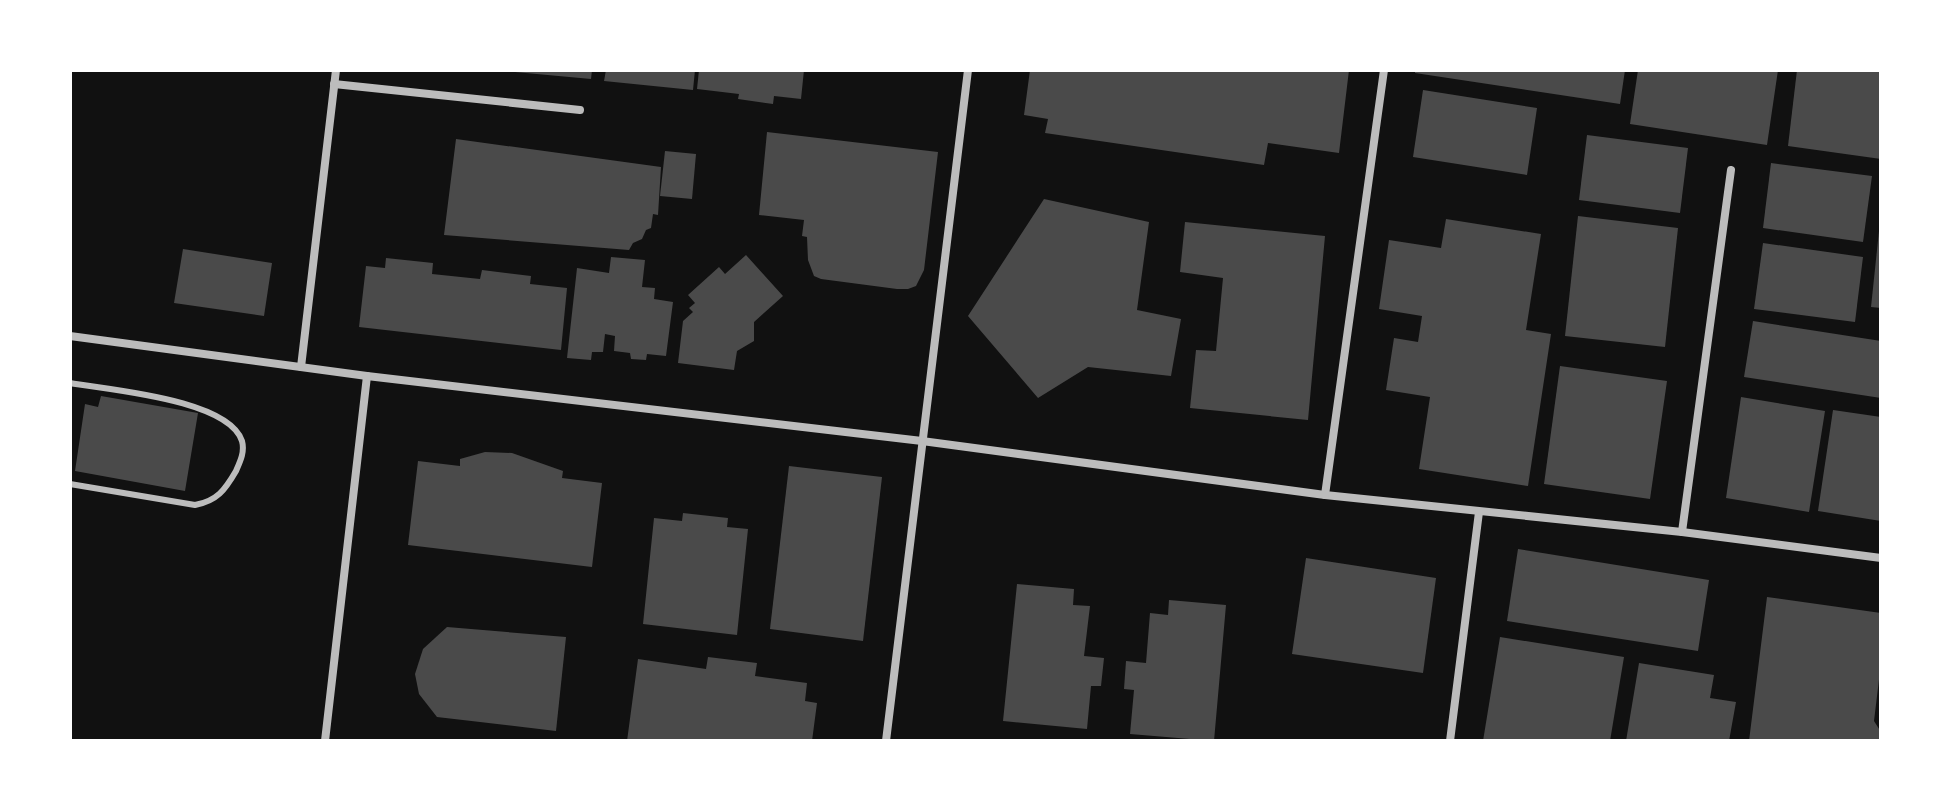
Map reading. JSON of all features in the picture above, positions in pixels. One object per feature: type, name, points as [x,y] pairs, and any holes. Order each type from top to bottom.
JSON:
[{"type":"street","points":[[301,367],[336,70]]},
{"type":"street","points":[[886,741],[968,70]]},
{"type":"street","points":[[1325,495],[1384,70]]},
{"type":"street","points":[[334,84],[580,110]]},
{"type":"street","points":[[1682,532],[1731,170]]},
{"type":"street","points":[[70,336],[367,376],[922,441],[1325,495],[1682,532],[1881,558]]},
{"type":"street","points":[[325,741],[367,376]]},
{"type":"street","points":[[1450,741],[1479,512]]},
{"type":"lane","points":[[70,383],[156,396],[210,413],[237,433],[243,451],[230,481],[217,497],[195,505],[70,484]]},
{"type":"building","points":[[515,70],[592,70],[591,79]]},
{"type":"building","points":[[606,70],[695,70],[693,90],[604,81]]},
{"type":"building","points":[[699,70],[804,70],[801,99],[774,96],[773,104],[738,99],[739,94],[697,89]]},
{"type":"building","points":[[1030,70],[1349,70],[1339,153],[1268,143],[1264,165],[1045,133],[1048,119],[1024,115]]},
{"type":"building","points":[[1415,70],[1625,70],[1620,104],[1415,73]]},
{"type":"building","points":[[1638,70],[1778,70],[1767,145],[1630,124]]},
{"type":"building","points":[[1797,70],[1881,70],[1881,159],[1788,146]]},
{"type":"building","points":[[1423,90],[1537,108],[1527,175],[1413,157]]},
{"type":"building","points":[[767,132],[938,152],[924,270],[916,286],[897,289],[814,276],[808,260],[807,237],[802,236],[804,220],[759,215]]},
{"type":"building","points":[[1587,135],[1688,148],[1680,213],[1579,200]]},
{"type":"building","points":[[456,139],[661,167],[658,215],[653,214],[651,228],[629,250],[444,235]]},
{"type":"building","points":[[665,151],[696,154],[692,199],[660,196]]},
{"type":"building","points":[[1771,163],[1872,176],[1863,242],[1763,228]]},
{"type":"building","points":[[1044,199],[1149,222],[1137,310],[1181,319],[1171,376],[1088,367],[1038,398],[968,316]]},
{"type":"building","points":[[1578,216],[1678,228],[1665,347],[1565,336]]},
{"type":"building","points":[[1446,219],[1541,234],[1526,330],[1551,334],[1528,486],[1419,469],[1430,397],[1386,390],[1394,338],[1418,342],[1422,316],[1379,309],[1389,240],[1441,248]]},
{"type":"building","points":[[1185,222],[1325,236],[1308,420],[1190,408],[1196,350],[1216,351],[1223,278],[1180,272]]},
{"type":"building","points":[[1881,231],[1881,308],[1871,307]]},
{"type":"building","points":[[1763,243],[1863,257],[1855,322],[1754,309]]},
{"type":"building","points":[[183,249],[272,263],[264,316],[174,303]]},
{"type":"building","points":[[746,255],[783,296],[754,322],[754,341],[737,351],[734,370],[678,363],[683,321],[693,312],[689,308],[695,303],[688,295],[719,267],[725,274]]},
{"type":"building","points":[[611,257],[645,260],[642,287],[655,288],[654,299],[673,302],[666,356],[647,354],[646,360],[631,359],[630,353],[614,351],[615,336],[605,334],[603,352],[592,352],[591,360],[567,358],[577,268],[609,273]]},
{"type":"building","points":[[386,258],[433,263],[432,274],[480,279],[482,270],[531,276],[530,284],[567,288],[561,350],[359,327],[366,266],[385,268]]},
{"type":"building","points":[[1753,321],[1881,341],[1881,398],[1744,377]]},
{"type":"building","points":[[1560,366],[1667,381],[1650,499],[1544,484]]},
{"type":"building","points":[[101,396],[198,413],[185,491],[75,471],[85,404],[98,407]]},
{"type":"building","points":[[1741,397],[1825,411],[1809,512],[1726,498]]},
{"type":"building","points":[[1833,410],[1881,417],[1881,521],[1818,511]]},
{"type":"building","points":[[485,452],[512,453],[563,471],[562,478],[602,483],[592,567],[408,545],[418,461],[460,466],[460,459]]},
{"type":"building","points":[[789,466],[882,477],[863,641],[770,629]]},
{"type":"building","points":[[683,513],[728,518],[727,527],[748,529],[737,635],[643,624],[654,518],[682,521]]},
{"type":"building","points":[[1518,549],[1709,580],[1698,651],[1507,621]]},
{"type":"building","points":[[1306,558],[1436,578],[1423,673],[1292,654]]},
{"type":"building","points":[[1017,584],[1074,589],[1073,605],[1090,606],[1084,656],[1104,658],[1101,686],[1091,686],[1087,729],[1003,721]]},
{"type":"building","points":[[1767,597],[1881,613],[1881,663],[1874,721],[1881,732],[1881,741],[1749,741]]},
{"type":"building","points":[[1169,600],[1226,605],[1214,741],[1130,734],[1134,690],[1124,689],[1126,661],[1146,663],[1150,613],[1168,615]]},
{"type":"building","points":[[447,627],[566,637],[556,731],[437,717],[419,694],[415,674],[423,649]]},
{"type":"building","points":[[1500,637],[1624,657],[1610,741],[1483,741]]},
{"type":"building","points":[[708,657],[757,663],[755,676],[807,683],[805,701],[817,703],[812,741],[627,741],[638,659],[706,669]]},
{"type":"building","points":[[1639,663],[1714,675],[1710,698],[1736,702],[1729,741],[1626,741]]}]
